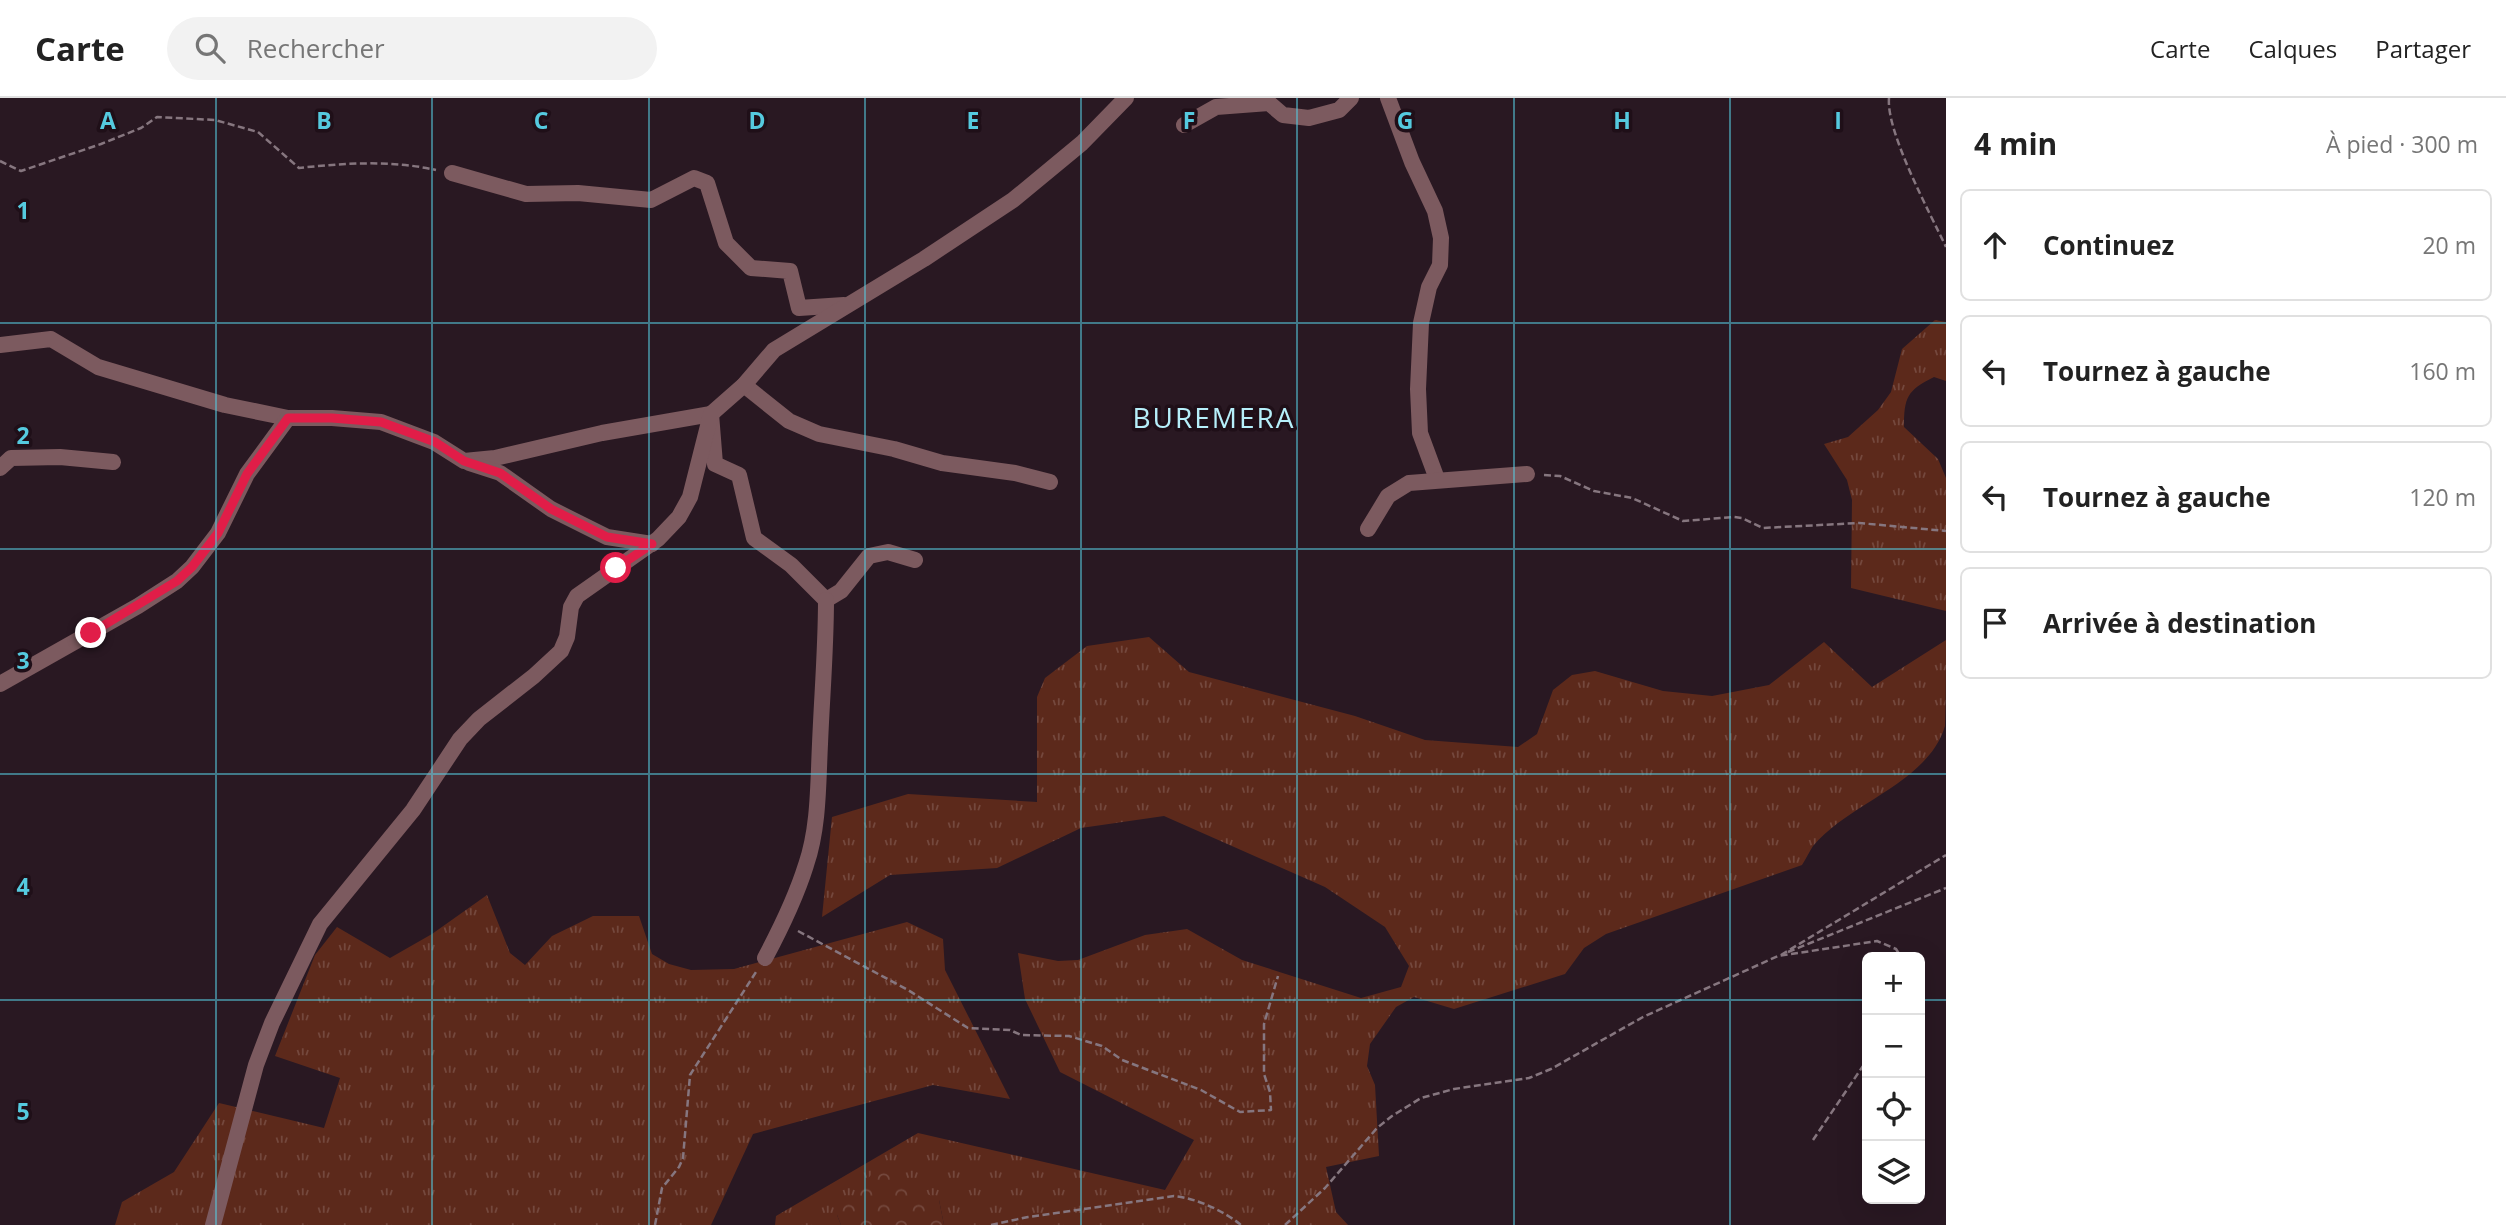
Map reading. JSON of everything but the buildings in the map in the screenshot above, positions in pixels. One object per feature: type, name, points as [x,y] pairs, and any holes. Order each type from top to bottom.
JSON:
[{"type":"street","points":[[464,461],[495,458],[602,433],[711,414],[744,385],[774,350],[923,259],[1013,200],[1082,143],[1126,98]]},
{"type":"street","points":[[1184,125],[1216,107],[1269,103],[1283,115],[1308,118],[1339,110],[1351,98]]},
{"type":"street","points":[[1388,98],[1412,162],[1435,211],[1441,238],[1440,265],[1429,287],[1421,323],[1418,389],[1420,433],[1437,480]]},
{"type":"street","points":[[452,173],[526,194],[578,193],[651,200],[694,178],[707,183],[726,243],[751,268],[790,271],[799,308],[845,305]]},
{"type":"street","points":[[0,345],[51,339],[98,367],[225,405],[288,418],[381,422],[435,442],[464,461],[500,473],[551,509],[607,537],[652,544]]},
{"type":"street","points":[[744,385],[789,421],[818,434],[894,449],[942,463],[1015,473],[1050,482]]},
{"type":"street","points":[[213,1225],[256,1065],[272,1023],[320,924],[413,810],[460,739],[478,719],[534,677],[561,651],[567,637],[571,607],[577,596],[652,544],[679,517],[690,497],[711,414]]},
{"type":"street","points":[[711,414],[715,464],[739,475],[754,538],[791,565],[827,600],[818,789],[812,837],[807,863],[783,923],[765,958]]},
{"type":"street","points":[[0,684],[177,581],[192,567],[218,533],[247,474],[288,418]]},
{"type":"street","points":[[0,468],[11,458],[60,457],[113,462]]},
{"type":"street","points":[[1368,528],[1388,496],[1409,483],[1527,474]]},
{"type":"street","points":[[827,600],[841,590],[869,556],[888,551],[915,560]]},
{"type":"path","points":[[1889,98],[1888,106],[1901,149],[1946,247]]},
{"type":"path","points":[[0,161],[21,172],[141,128],[157,117],[215,120],[258,132],[299,168],[356,162],[418,166],[452,173]]},
{"type":"path","points":[[1527,474],[1560,476],[1594,491],[1632,498],[1683,522],[1734,517],[1763,528],[1859,523],[1946,531]]},
{"type":"path","points":[[1778,956],[1946,855]]},
{"type":"path","points":[[1285,1225],[1325,1188],[1377,1128],[1422,1098],[1454,1089],[1529,1078],[1552,1069],[1643,1017],[1778,956],[1946,888]]},
{"type":"path","points":[[783,923],[908,990],[968,1028],[1010,1030],[1021,1035],[1069,1036],[1101,1046],[1122,1060],[1201,1090],[1240,1112],[1271,1110],[1270,1092],[1264,1074],[1264,1024],[1278,976]]},
{"type":"path","points":[[1778,956],[1877,942],[1898,952]]},
{"type":"path","points":[[655,1225],[662,1188],[683,1158],[690,1075],[765,958]]},
{"type":"path","points":[[1813,1140],[1862,1067]]},
{"type":"path","points":[[991,1225],[1028,1217],[1174,1196],[1210,1208],[1241,1225]]},
{"type":"green space","points":[[1935,320],[1946,322],[1946,381],[1934,377],[1913,391],[1906,402],[1904,427],[1938,459],[1946,478],[1946,611],[1851,588],[1852,500],[1847,480],[1824,444],[1848,437],[1878,410],[1891,392],[1902,349]]},
{"type":"green space","points":[[1149,637],[1189,672],[1355,716],[1425,740],[1518,747],[1537,734],[1553,690],[1572,675],[1595,671],[1663,691],[1712,696],[1769,685],[1824,642],[1872,687],[1946,640],[1945,726],[1936,746],[1922,763],[1829,831],[1813,846],[1802,865],[1606,934],[1584,948],[1565,974],[1454,1009],[1414,997],[1396,1007],[1370,1044],[1367,1066],[1375,1085],[1379,1156],[1326,1167],[1336,1212],[1348,1225],[944,1225],[939,1200],[837,1215],[841,1225],[775,1225],[776,1216],[918,1133],[1165,1190],[1194,1140],[1060,1072],[1025,999],[1018,953],[1058,961],[1078,960],[1145,935],[1187,929],[1242,960],[1361,998],[1401,987],[1409,966],[1385,927],[1325,887],[1164,816],[1081,828],[997,868],[890,875],[822,917],[832,817],[908,794],[1037,802],[1037,697],[1045,678],[1087,646]]},
{"type":"green space","points":[[487,895],[510,953],[525,965],[552,936],[593,916],[639,916],[652,954],[669,964],[691,970],[734,969],[907,922],[943,939],[945,970],[1010,1099],[933,1085],[753,1134],[711,1225],[115,1225],[122,1202],[174,1172],[219,1103],[324,1128],[340,1078],[275,1056],[315,955],[337,927],[390,958],[432,934]]},
{"type":"green space","points":[[877,1168],[939,1200],[944,1225],[841,1225],[837,1215]]},
{"type":"district","name":"BUREMERA","points":[[1214,418]]},
{"type":"route","points":[[91,633],[177,581],[192,567],[218,533],[247,474],[288,418],[381,422],[435,442],[464,461],[500,473],[551,509],[607,537],[652,544],[616,568]]}]
